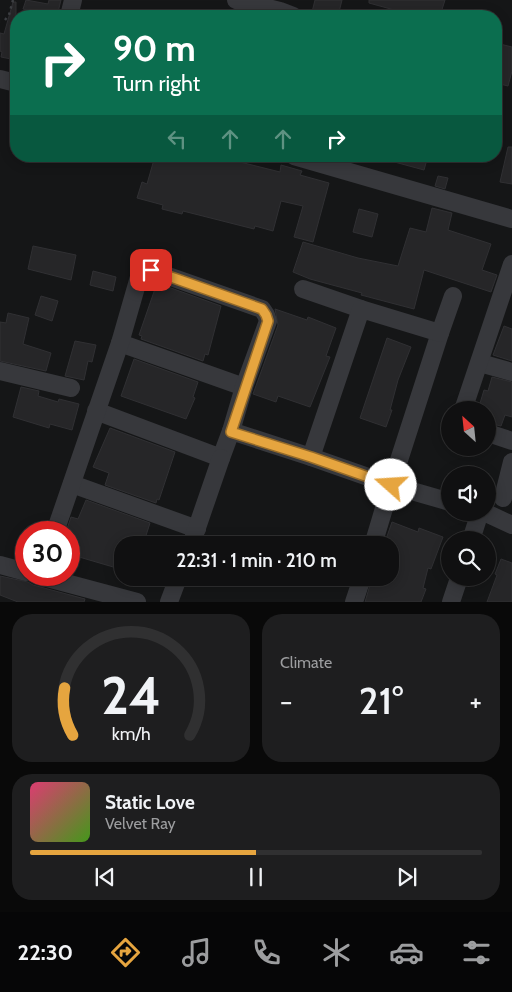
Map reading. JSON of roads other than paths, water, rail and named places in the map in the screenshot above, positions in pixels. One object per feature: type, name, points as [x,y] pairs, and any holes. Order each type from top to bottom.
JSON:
[{"type":"street","points":[[236,0],[276,10]]},
{"type":"street","points":[[315,162],[512,218]]},
{"type":"street","points":[[467,401],[480,363],[506,302],[512,264]]},
{"type":"street","points":[[59,521],[120,342],[139,277],[144,272],[151,270],[262,309],[268,321],[244,386],[231,432],[194,536]]},
{"type":"street","points":[[303,289],[440,333]]},
{"type":"street","points":[[376,536],[453,296]]},
{"type":"street","points":[[311,457],[362,309]]},
{"type":"street","points":[[120,342],[244,386]]},
{"type":"street","points":[[480,363],[512,372]]},
{"type":"street","points":[[0,371],[71,388]]},
{"type":"street","points":[[96,411],[221,458]]},
{"type":"street","points":[[231,432],[391,485],[441,499]]},
{"type":"street","points":[[496,436],[512,441]]},
{"type":"street","points":[[503,498],[512,462]]},
{"type":"street","points":[[72,484],[192,536]]},
{"type":"street","points":[[496,518],[512,525]]},
{"type":"street","points":[[0,566],[15,570]]},
{"type":"street","points":[[77,586],[137,602]]},
{"type":"street","points":[[169,602],[175,586]]},
{"type":"street","points":[[354,602],[359,586]]},
{"type":"street","points":[[451,602],[456,586]]}]
